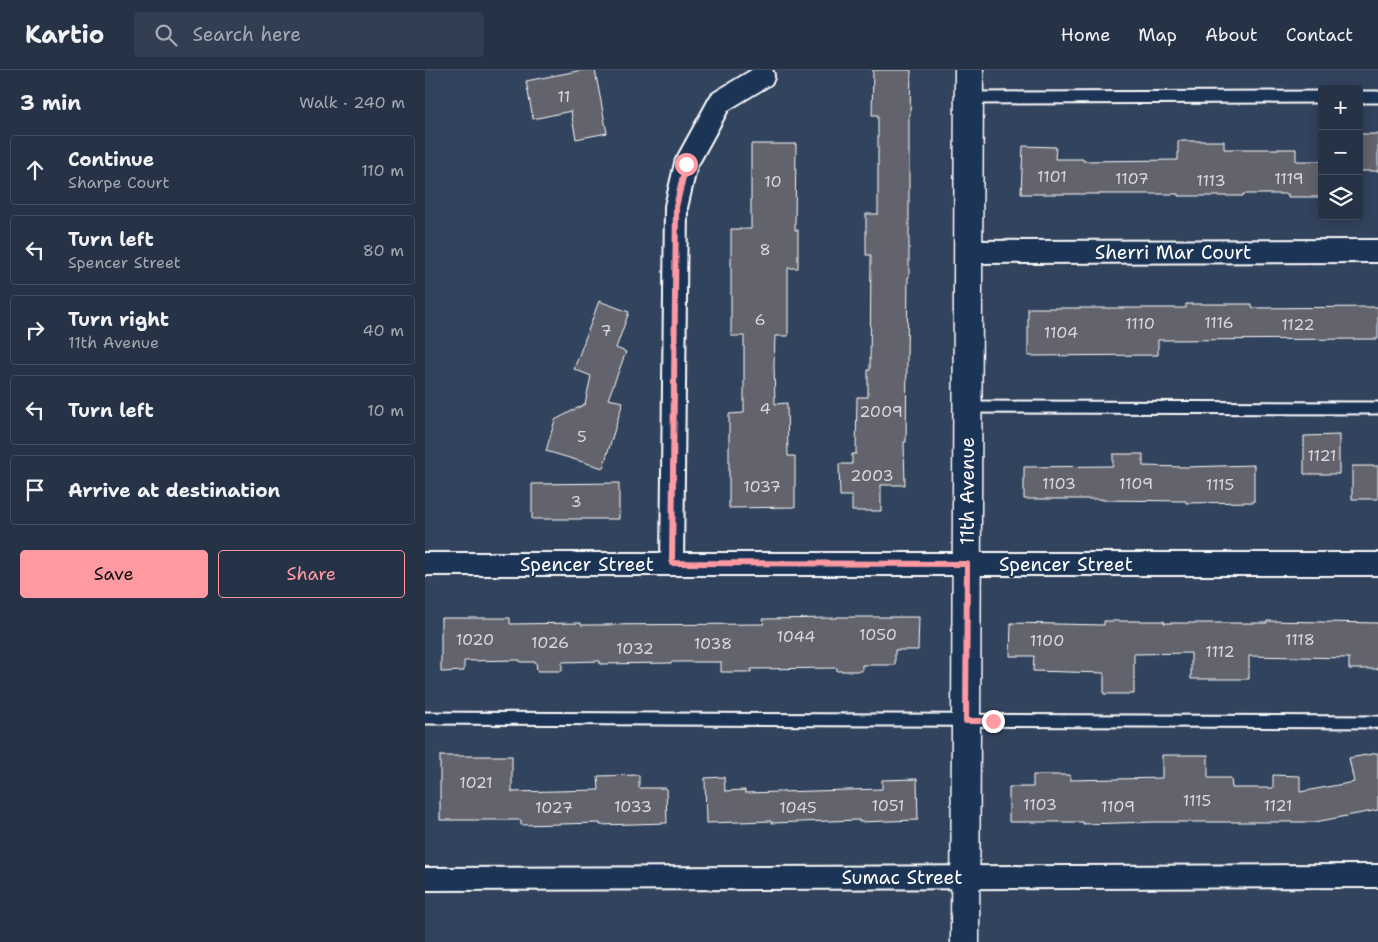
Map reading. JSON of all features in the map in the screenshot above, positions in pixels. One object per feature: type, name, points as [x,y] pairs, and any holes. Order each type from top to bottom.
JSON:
[{"type":"street","name":"11th Avenue","points":[[965,942],[969,70]]},
{"type":"street","points":[[672,563],[676,207],[686,164],[720,102],[763,76]]},
{"type":"street","name":"Sherri Mar Court","points":[[968,252],[1378,251]]},
{"type":"street","name":"Spencer Street","points":[[425,564],[1378,564]]},
{"type":"street","name":"Sumac Street","points":[[425,879],[1378,876]]},
{"type":"lane","points":[[969,98],[1318,97]]},
{"type":"lane","points":[[1363,97],[1378,97]]},
{"type":"lane","points":[[968,407],[1378,408]]},
{"type":"lane","points":[[425,718],[1378,722]]},
{"type":"building","points":[[583,70],[595,70],[607,133],[576,139],[571,111],[533,119],[526,81]]},
{"type":"building","points":[[873,70],[911,70],[906,442],[904,442],[905,485],[881,485],[881,511],[852,511],[852,496],[840,496],[839,464],[852,464],[852,454],[856,454],[857,397],[868,397],[871,255],[866,255],[866,214],[878,214],[878,115],[872,115]]},
{"type":"building","points":[[1363,134],[1378,134],[1378,171],[1363,171]]},
{"type":"building","points":[[1178,141],[1224,141],[1224,149],[1296,149],[1296,161],[1318,161],[1318,197],[1288,197],[1288,194],[1178,196],[1178,194],[1021,194],[1023,146],[1056,147],[1055,159],[1083,159],[1083,161],[1178,160]]},
{"type":"building","points":[[751,144],[796,144],[795,230],[798,230],[798,268],[788,268],[788,336],[775,336],[774,365],[775,404],[787,403],[788,456],[795,456],[795,507],[729,508],[729,414],[744,413],[744,336],[731,336],[731,229],[751,229]]},
{"type":"building","points":[[599,301],[629,312],[616,348],[626,352],[608,399],[623,402],[603,468],[546,451],[555,420],[585,404],[591,376],[574,369]]},
{"type":"building","points":[[1186,304],[1252,304],[1252,308],[1378,307],[1378,339],[1158,340],[1158,355],[1028,356],[1028,308],[1186,308]]},
{"type":"building","points":[[1339,435],[1339,474],[1304,474],[1304,436]]},
{"type":"building","points":[[1113,454],[1143,454],[1143,466],[1254,465],[1254,502],[1186,503],[1186,501],[1024,499],[1024,467],[1113,466]]},
{"type":"building","points":[[1352,466],[1378,466],[1378,499],[1352,499]]},
{"type":"building","points":[[619,483],[619,519],[532,519],[532,484]]},
{"type":"building","points":[[919,617],[918,650],[895,650],[895,665],[862,665],[862,671],[837,671],[837,668],[751,669],[751,672],[721,672],[721,662],[600,664],[600,661],[562,662],[562,671],[537,671],[536,662],[520,662],[520,660],[464,661],[464,671],[441,672],[441,618],[510,618],[510,624],[581,623],[581,625],[764,624],[763,619]]},
{"type":"building","points":[[1104,621],[1164,621],[1164,623],[1267,623],[1267,621],[1378,623],[1378,669],[1349,669],[1349,658],[1249,656],[1249,679],[1191,679],[1191,653],[1134,654],[1134,694],[1104,694],[1104,673],[1033,671],[1034,656],[1010,656],[1011,623],[1104,625]]},
{"type":"building","points":[[1378,753],[1378,810],[1315,822],[1083,824],[1083,822],[1009,822],[1009,787],[1033,787],[1033,775],[1070,775],[1070,780],[1162,778],[1162,755],[1208,755],[1208,778],[1231,778],[1232,788],[1273,788],[1273,775],[1300,776],[1300,792],[1354,782],[1349,758]]},
{"type":"building","points":[[440,756],[512,756],[512,792],[599,790],[598,776],[639,775],[639,788],[666,788],[667,823],[521,825],[521,820],[440,820]]},
{"type":"building","points":[[724,777],[725,791],[745,790],[745,793],[882,789],[882,780],[917,779],[918,820],[706,823],[705,778]]},
{"type":"route","points":[[686,164],[676,207],[672,563],[967,564],[966,721],[993,721]]}]
